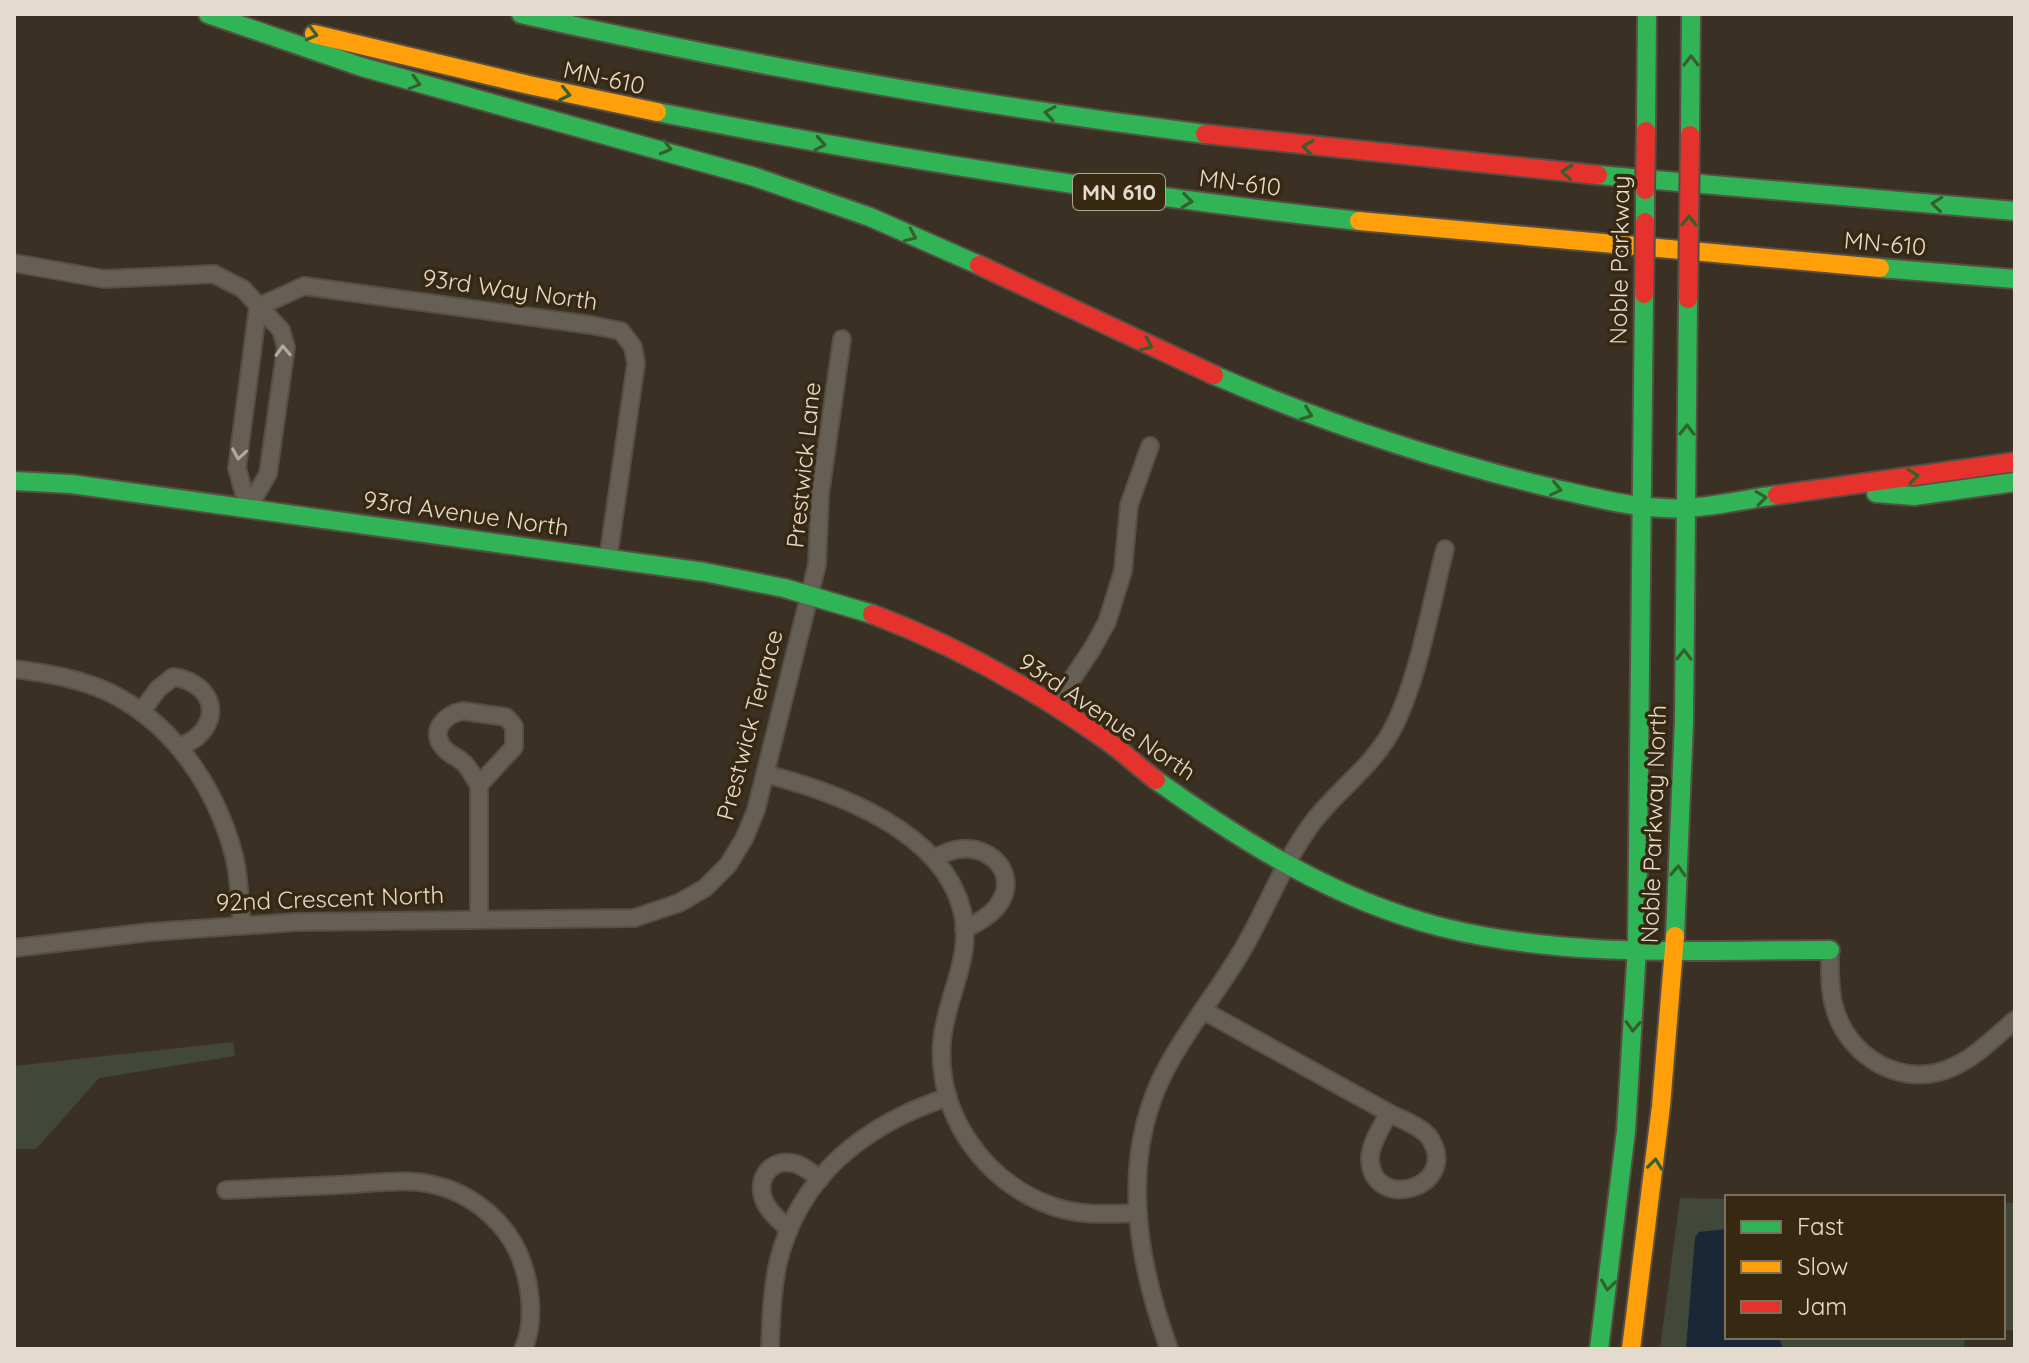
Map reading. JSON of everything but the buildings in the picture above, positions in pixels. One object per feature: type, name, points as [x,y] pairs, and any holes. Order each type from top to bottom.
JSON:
[{"type":"main road","points":[[208,14],[273,40],[373,71],[660,146],[778,183],[904,232],[1131,338],[1305,413],[1428,456],[1545,486],[1643,507],[1686,508],[2015,462]]},
{"type":"main road","name":"MN-610","points":[[236,14],[433,64],[665,115],[872,154],[1028,179],[1322,217],[2015,279]]},
{"type":"main road","name":"MN-610","points":[[521,14],[809,73],[1120,124],[1419,159],[2015,211]]},
{"type":"main road","name":"Noble Parkway","points":[[1643,507],[1647,14]]},
{"type":"main road","name":"Noble Parkway North","points":[[1631,1349],[1659,1129],[1673,949],[1683,747],[1691,14]]},
{"type":"main road","name":"93rd Avenue North","points":[[14,481],[71,484],[708,573],[809,595],[861,610],[920,633],[1005,676],[1113,745],[1155,780],[1286,864],[1332,888],[1398,914],[1467,933],[1547,945],[1830,950]]},
{"type":"main road","points":[[1836,488],[1914,496],[2015,482]]},
{"type":"main road","name":"Noble Parkway North","points":[[1599,1349],[1626,1131],[1637,948],[1643,507]]},
{"type":"street","points":[[14,263],[104,279],[214,274],[243,289],[281,330],[286,347],[268,474],[248,508]]},
{"type":"street","name":"93rd Way North","points":[[258,307],[304,286],[621,331],[633,347],[636,363],[608,559]]},
{"type":"street","points":[[248,508],[237,468],[258,307]]},
{"type":"street","name":"Prestwick Lane","points":[[809,595],[817,565],[820,495],[842,339]]},
{"type":"street","points":[[1054,706],[1107,622],[1123,571],[1129,505],[1150,446]]},
{"type":"street","points":[[1169,1349],[1148,1277],[1136,1213],[1136,1174],[1141,1137],[1151,1100],[1168,1065],[1241,953],[1286,864],[1313,822],[1359,773],[1391,730],[1401,709],[1419,651],[1445,549]]},
{"type":"street","name":"Prestwick Terrace","points":[[649,915],[705,888],[728,865],[744,839],[756,810],[809,595]]},
{"type":"street","points":[[14,669],[55,675],[118,697],[141,712],[180,748],[206,784],[222,819],[234,855],[242,925]]},
{"type":"street","points":[[141,712],[158,689],[173,677],[189,679],[199,685],[208,697],[210,713],[199,735],[180,748]]},
{"type":"street","points":[[479,785],[514,747],[514,726],[506,717],[496,714],[451,713],[442,721],[438,732],[441,745],[463,763],[479,785],[479,919]]},
{"type":"street","points":[[765,774],[840,799],[908,836],[936,858],[959,901],[964,930],[961,969],[946,1014],[942,1069],[958,1126],[976,1153],[997,1176],[1024,1194],[1053,1207],[1084,1214],[1136,1213]]},
{"type":"street","points":[[936,858],[955,849],[978,849],[988,853],[1002,870],[1004,893],[996,908],[964,930]]},
{"type":"street","name":"92nd Crescent North","points":[[14,948],[242,925],[367,920],[619,919],[649,915]]},
{"type":"street","name":"93rd Avenue North","points":[[1830,950],[1834,1006],[1842,1029],[1858,1050],[1878,1065],[1902,1074],[1929,1074],[1953,1067],[1976,1053],[2015,1020]]},
{"type":"street","points":[[1204,1011],[1419,1128],[1431,1139],[1435,1154],[1434,1169],[1426,1181],[1413,1190],[1397,1190],[1383,1184],[1373,1172],[1370,1157],[1389,1113]]},
{"type":"street","points":[[770,1349],[773,1292],[779,1261],[789,1230],[820,1179],[857,1141],[879,1126],[948,1097]]},
{"type":"street","points":[[789,1230],[764,1202],[761,1190],[763,1177],[769,1168],[795,1163],[820,1179]]},
{"type":"street","points":[[226,1190],[399,1182],[429,1184],[457,1192],[482,1208],[505,1229],[520,1254],[529,1283],[530,1312],[523,1349]]},
{"type":"green space","points":[[233,1042],[235,1056],[99,1078],[36,1149],[14,1149],[14,1066]]},
{"type":"green space","points":[[1680,1198],[1725,1199],[1725,1339],[1965,1339],[1964,1349],[1660,1349]]},
{"type":"green space","points":[[2005,1203],[2015,1203],[2015,1330],[2005,1330]]},
{"type":"water","points":[[1725,1229],[1725,1339],[1780,1339],[1783,1349],[1686,1349],[1695,1237],[1699,1232]]},
{"type":"traffic: fast","points":[[208,14],[362,67],[755,177],[870,217],[979,265]]},
{"type":"traffic: fast","points":[[521,14],[862,82],[1205,134]]},
{"type":"traffic: fast","points":[[1646,131],[1647,14]]},
{"type":"traffic: fast","points":[[1690,135],[1691,14]]},
{"type":"traffic: fast","points":[[657,112],[1007,174],[1359,221]]},
{"type":"traffic: fast","points":[[1598,175],[2015,211]]},
{"type":"traffic: fast","points":[[1645,190],[1645,222]]},
{"type":"traffic: fast","points":[[1880,268],[2015,279]]},
{"type":"traffic: fast","points":[[1599,1349],[1626,1131],[1637,948],[1644,294]]},
{"type":"traffic: fast","points":[[1675,936],[1684,721],[1688,299]]},
{"type":"traffic: fast","points":[[1214,375],[1337,424],[1420,452],[1599,499],[1652,507],[1687,508],[1777,495]]},
{"type":"traffic: fast","points":[[14,481],[71,484],[704,572],[784,588],[872,614]]},
{"type":"traffic: fast","points":[[1876,493],[1914,496],[2015,482]]},
{"type":"traffic: fast","points":[[1156,780],[1223,826],[1292,867],[1365,902],[1441,927],[1537,944],[1586,948],[1830,950]]},
{"type":"traffic: slow","points":[[314,34],[657,112]]},
{"type":"traffic: slow","points":[[1359,221],[1880,268]]},
{"type":"traffic: slow","points":[[1631,1349],[1661,1106],[1675,936]]},
{"type":"traffic: jam","points":[[1645,190],[1646,131]]},
{"type":"traffic: jam","points":[[1205,134],[1598,175]]},
{"type":"traffic: jam","points":[[1688,299],[1690,135]]},
{"type":"traffic: jam","points":[[1644,294],[1645,222]]},
{"type":"traffic: jam","points":[[979,265],[1214,375]]},
{"type":"traffic: jam","points":[[1777,495],[2015,462]]},
{"type":"traffic: jam","points":[[872,614],[935,641],[1027,689],[1113,745],[1156,780]]}]
